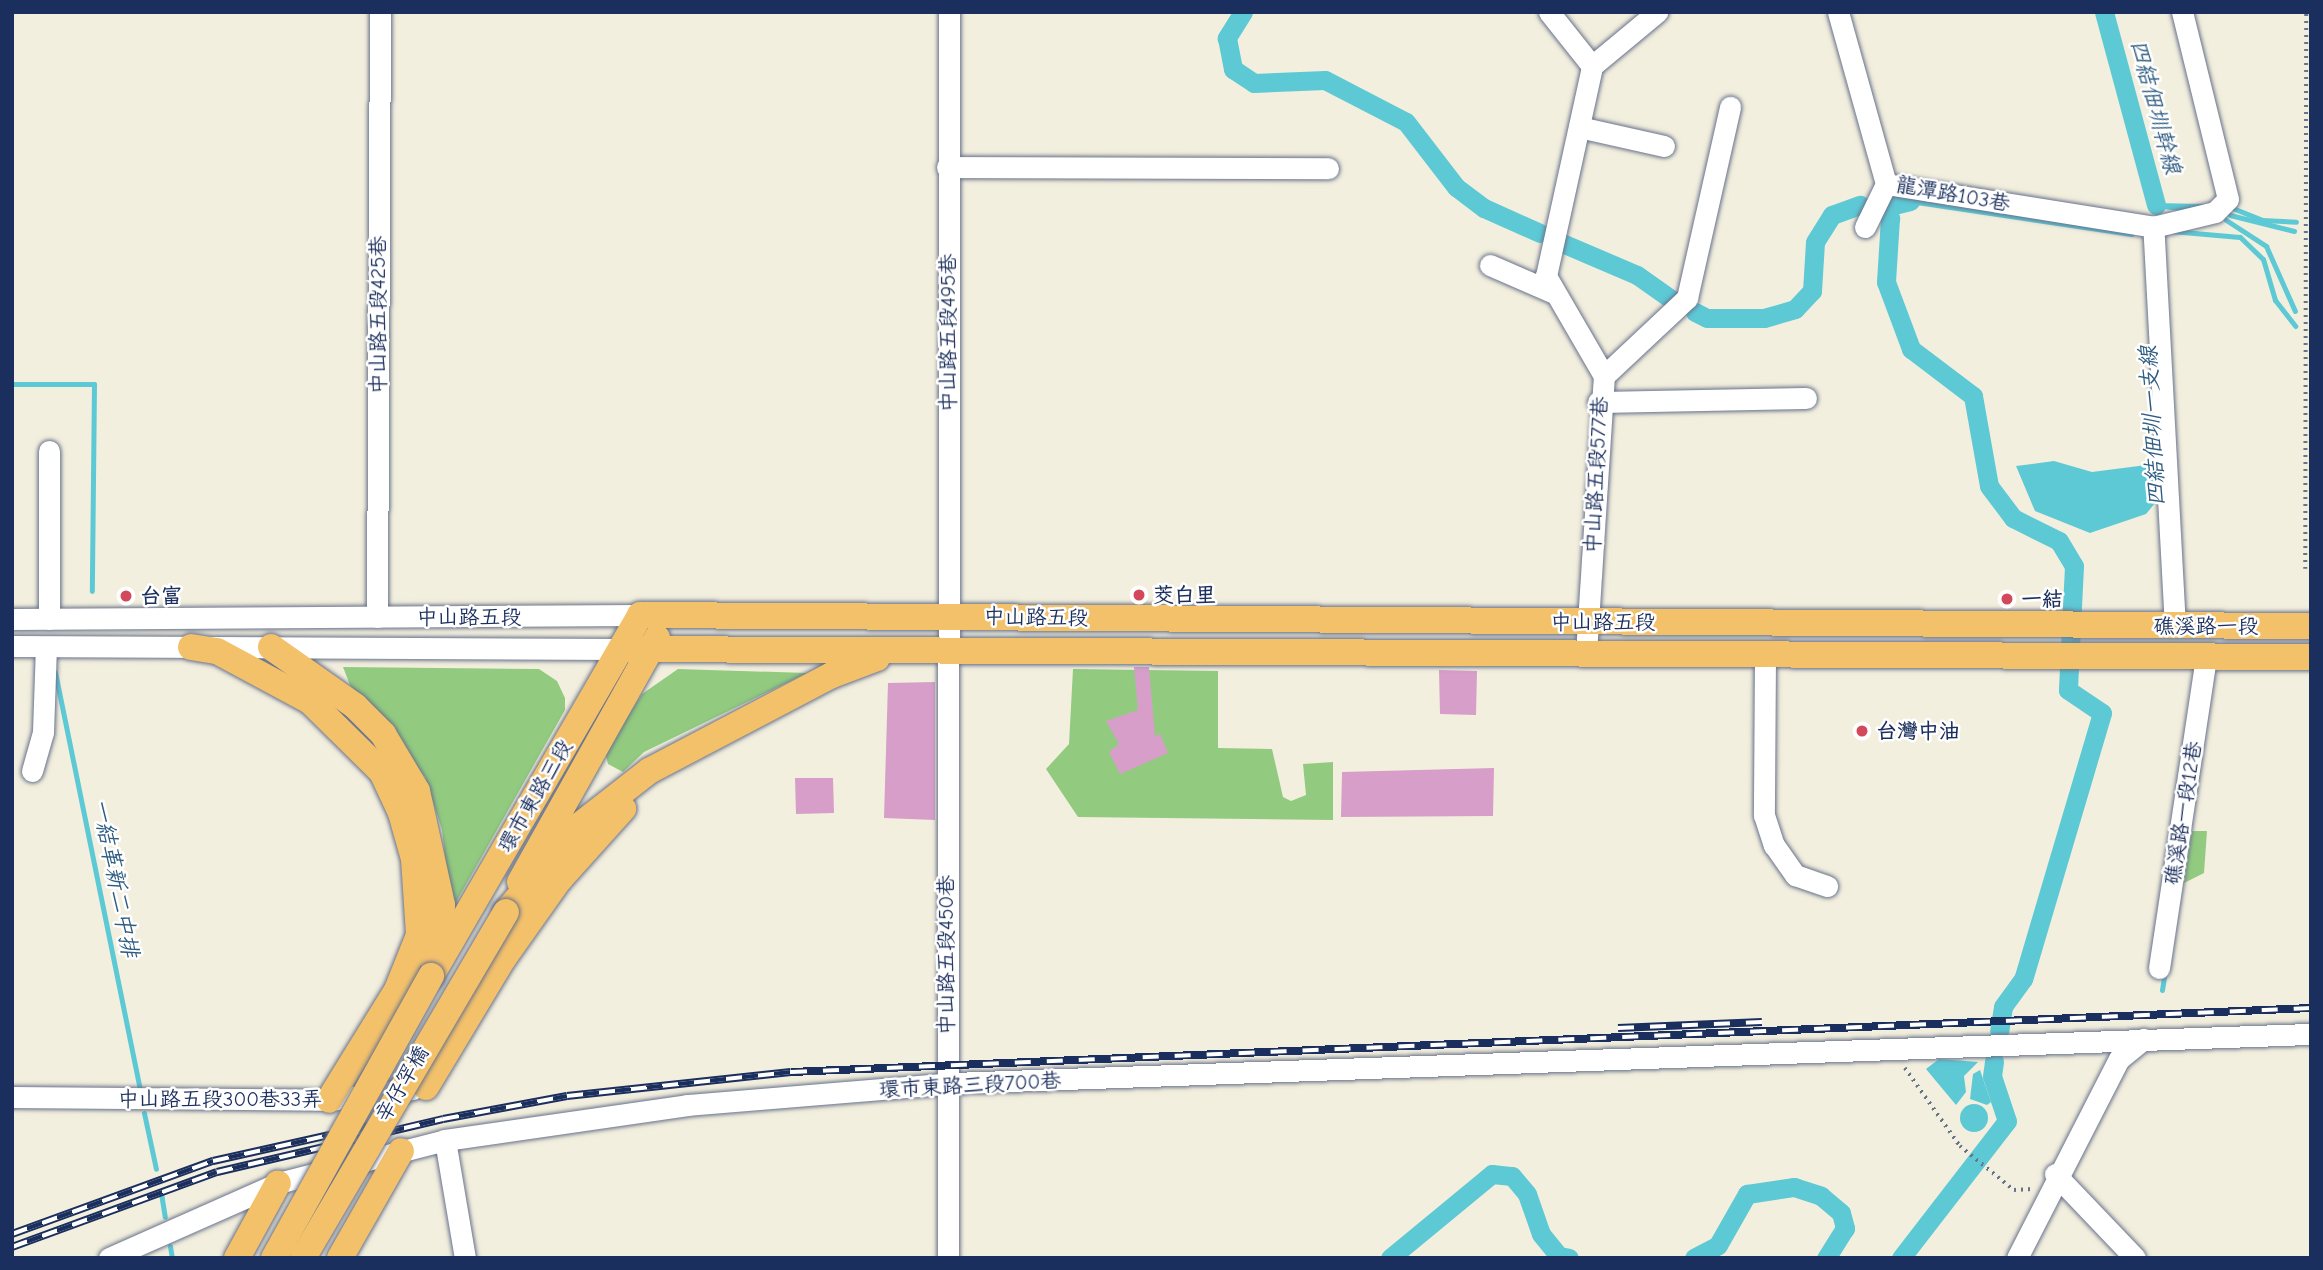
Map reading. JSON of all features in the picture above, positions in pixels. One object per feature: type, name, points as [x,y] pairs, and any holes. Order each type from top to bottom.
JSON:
[{"type":"main road","name":"中山路五段","points":[[640,615],[2100,626]]},
{"type":"main road","name":"環市東路三段","points":[[431,976],[640,615]]},
{"type":"main road","name":"環市東路三段","points":[[506,912],[670,616]]},
{"type":"main road","name":"礁溪路一段","points":[[2100,626],[2311,626]]},
{"type":"main road","points":[[191,647],[217,651],[310,701],[382,772],[401,813],[414,859],[419,935],[397,990],[328,1100]]},
{"type":"main road","points":[[271,648],[355,706],[388,742],[417,791],[442,905],[431,976]]},
{"type":"main road","name":"中山路五段","points":[[621,649],[946,653],[1586,653],[2060,660]]},
{"type":"main road","points":[[506,912],[580,825],[649,771],[832,675],[895,652]]},
{"type":"main road","name":"礁溪路一段","points":[[2060,660],[2311,657]]},
{"type":"main road","points":[[426,1087],[559,880],[617,814],[706,741]]},
{"type":"main road","name":"辛仔罕橋","points":[[303,1258],[506,912]]},
{"type":"main road","name":"辛仔罕橋","points":[[274,1258],[431,976]]},
{"type":"main road","points":[[340,1258],[401,1151]]},
{"type":"main road","points":[[237,1258],[278,1183]]},
{"type":"street","name":"中山路五段425巷","points":[[377,617],[380,12]]},
{"type":"street","name":"中山路五段495巷","points":[[946,653],[950,616],[947,167],[949,12]]},
{"type":"street","points":[[1549,12],[1592,66],[1657,12]]},
{"type":"street","name":"龍潭路103巷","points":[[1838,12],[1886,184],[2153,227]]},
{"type":"street","points":[[2175,627],[2153,227],[2215,212],[2228,199],[2182,12]]},
{"type":"street","name":"中山路五段577巷","points":[[1586,653],[1598,402],[1604,376],[1552,292],[1546,276],[1592,66]]},
{"type":"street","points":[[1604,376],[1687,298],[1730,107]]},
{"type":"street","points":[[1579,127],[1664,146]]},
{"type":"street","points":[[947,167],[1328,168]]},
{"type":"street","points":[[1865,228],[1886,184]]},
{"type":"street","points":[[1490,265],[1552,292]]},
{"type":"street","points":[[1598,402],[1806,398]]},
{"type":"street","points":[[49,451],[49,619]]},
{"type":"street","name":"中山路五段","points":[[12,619],[640,615]]},
{"type":"street","name":"中山路五段","points":[[12,646],[621,649]]},
{"type":"street","points":[[32,771],[43,732],[46,647]]},
{"type":"street","name":"中山路五段450巷","points":[[946,653],[947,1258]]},
{"type":"street","points":[[1766,657],[1764,815],[1774,845],[1795,875],[1827,886]]},
{"type":"street","name":"礁溪路一段12巷","points":[[2159,968],[2206,658]]},
{"type":"street","name":"環市東路三段700巷","points":[[109,1258],[278,1183],[444,1140],[687,1105],[945,1084],[1544,1065],[2311,1034]]},
{"type":"street","points":[[2017,1258],[2052,1180],[2119,1059],[2144,1040]]},
{"type":"street","name":"中山路五段300巷33弄","points":[[12,1097],[328,1100],[426,1087]]},
{"type":"street","points":[[444,1140],[466,1258]]},
{"type":"street","points":[[2052,1180],[2135,1258]]},
{"type":"path","points":[[2305,569],[2306,12]]},
{"type":"path","points":[[1901,1062],[1970,1155],[2014,1190],[2052,1180]]},
{"type":"green space","points":[[343,667],[539,669],[557,681],[565,698],[565,710],[451,911],[442,830],[425,777],[350,685]]},
{"type":"green space","points":[[678,669],[807,673],[644,752],[623,772],[608,764],[605,752],[642,694]]},
{"type":"green space","points":[[1073,669],[1218,671],[1218,748],[1272,749],[1283,797],[1291,801],[1306,795],[1303,764],[1333,762],[1333,820],[1078,817],[1046,769],[1069,744]]},
{"type":"green space","points":[[2192,831],[2207,831],[2204,873],[2184,883]]},
{"type":"water","points":[[2054,461],[2092,472],[2154,464],[2161,496],[2146,514],[2090,533],[2035,511],[2016,466]]},
{"type":"water","points":[[1939,1059],[1978,1062],[1964,1076],[1966,1092],[1956,1105],[1926,1069]]},
{"type":"water","points":[[1980,1070],[1991,1102],[1987,1105],[1970,1099],[1973,1074]]},
{"type":"water","points":[[1974,1104],[1984,1108],[1988,1118],[1984,1128],[1974,1132],[1964,1128],[1960,1118],[1964,1108]]},
{"type":"building","points":[[1134,667],[1149,667],[1155,736],[1160,734],[1168,753],[1120,774],[1109,752],[1119,744],[1106,721],[1138,710]]},
{"type":"building","points":[[1439,670],[1477,671],[1476,715],[1440,714]]},
{"type":"building","points":[[935,682],[935,820],[884,818],[888,683]]},
{"type":"building","points":[[1494,768],[1493,816],[1341,817],[1342,772]]},
{"type":"building","points":[[795,778],[833,778],[834,813],[796,814]]},
{"type":"waterway","points":[[1243,12],[1227,38],[1233,69],[1254,83],[1325,80],[1406,122],[1456,187],[1484,208],[1540,233]]},
{"type":"waterway","name":"四結佃圳幹線","points":[[2104,12],[2156,205]]},
{"type":"waterway","points":[[1910,201],[2132,234]]},
{"type":"waterway","points":[[1886,207],[1910,201]]},
{"type":"waterway","points":[[1695,312],[1707,318],[1764,318],[1795,309],[1812,291],[1815,242],[1832,215],[1860,205]]},
{"type":"waterway","name":"四結佃圳幹線","points":[[2156,205],[2202,206]]},
{"type":"waterway","name":"四結佃圳幹線","points":[[2156,205],[2188,209]]},
{"type":"waterway","points":[[1884,207],[1890,218],[1886,282],[1911,349],[1973,396],[1989,486],[2013,518],[2059,541],[2074,566],[2068,690],[2102,713],[2023,979],[2003,1007],[1999,1031]]},
{"type":"waterway","name":"四結佃圳幹線","points":[[2235,209],[2262,220],[2296,222]]},
{"type":"waterway","name":"四結佃圳幹線","points":[[2230,215],[2294,231]]},
{"type":"waterway","points":[[2226,220],[2266,246],[2295,311]]},
{"type":"waterway","points":[[2171,231],[2240,237],[2263,259],[2275,300],[2295,326]]},
{"type":"waterway","points":[[1555,240],[1637,275],[1671,299]]},
{"type":"waterway","points":[[12,384],[94,384],[92,591]]},
{"type":"waterway","name":"一結革新二中排","points":[[55,672],[140,1091]]},
{"type":"waterway","name":"四結佃圳一支線","points":[[2162,990],[2165,971]]},
{"type":"waterway","points":[[1901,1258],[2007,1121],[1992,1076],[1994,1061]]},
{"type":"waterway","name":"一結革新二中排","points":[[144,1113],[156,1169]]},
{"type":"waterway","points":[[1390,1258],[1492,1174],[1512,1176],[1527,1194],[1541,1234],[1559,1256],[1569,1258]]},
{"type":"waterway","points":[[1694,1258],[1718,1245],[1747,1194],[1794,1187],[1821,1196],[1841,1213],[1845,1228],[1826,1258]]},
{"type":"waterway","name":"一結革新二中排","points":[[161,1193],[165,1217]]},
{"type":"waterway","name":"一結革新二中排","points":[[170,1246],[172,1258]]},
{"type":"railway","points":[[12,1247],[217,1172],[443,1119],[567,1096],[791,1072],[2311,1008]]},
{"type":"railway","points":[[1618,1028],[1762,1022]]},
{"type":"railway","points":[[12,1234],[213,1161],[388,1122]]},
{"type":"place","name":"茭白里","points":[[1139,595]]},
{"type":"place","name":"台富","points":[[126,596]]},
{"type":"place","name":"一結","points":[[2007,599]]},
{"type":"place","name":"台灣中油","points":[[1862,731]]}]
